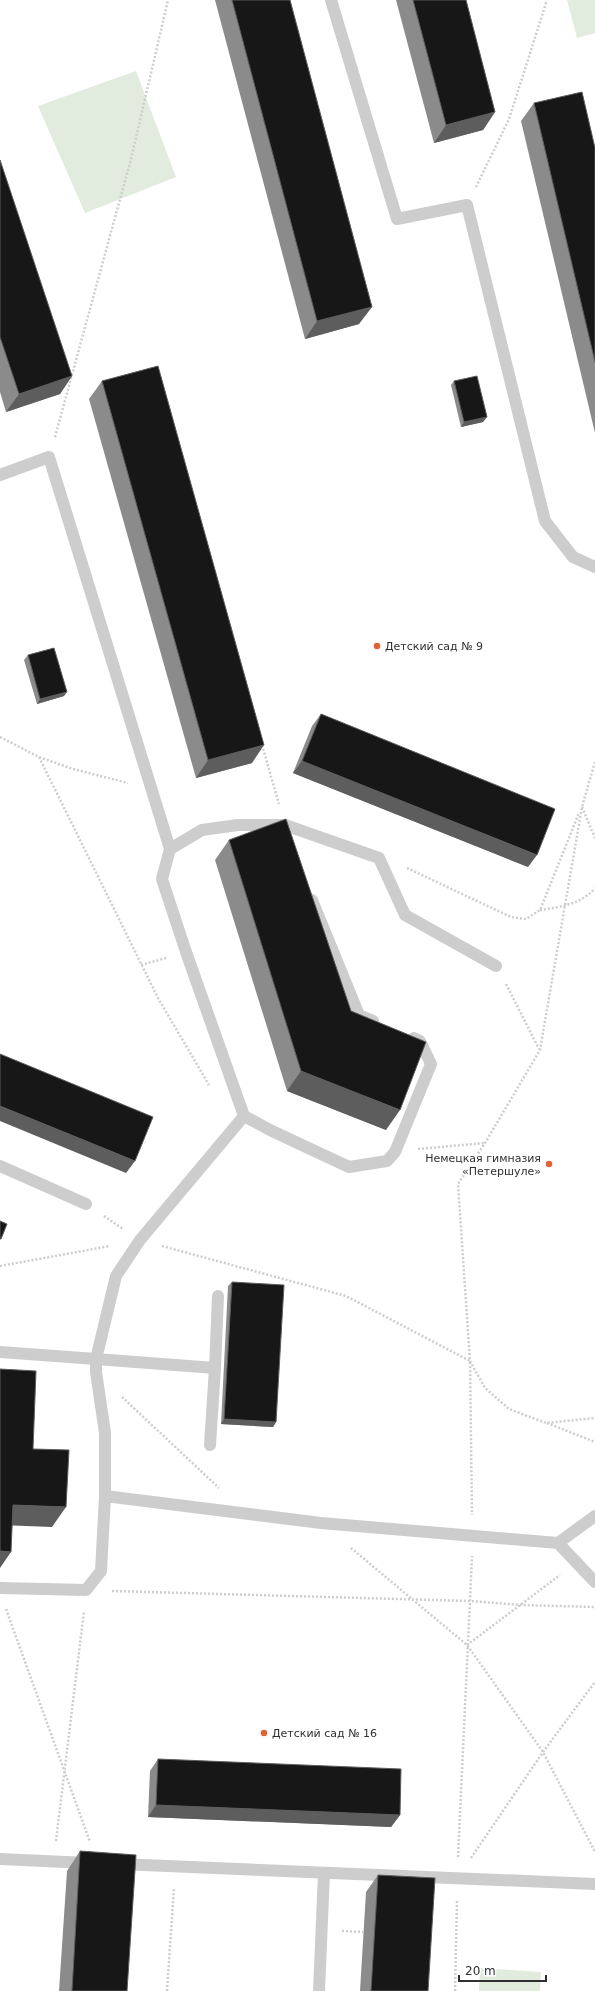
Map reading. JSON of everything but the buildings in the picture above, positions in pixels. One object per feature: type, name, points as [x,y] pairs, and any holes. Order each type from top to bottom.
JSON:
[{"type":"lane","points":[[331,0],[397,219],[466,205],[545,522],[573,557],[595,567]]},
{"type":"lane","points":[[0,475],[49,457],[170,849],[162,878],[186,952],[244,1116],[272,1131],[349,1166],[386,1161],[395,1152],[431,1064],[420,1041],[400,1033]]},
{"type":"lane","points":[[170,849],[202,830],[238,825],[285,825],[379,858],[404,915],[496,966]]},
{"type":"lane","points":[[285,825],[289,838]]},
{"type":"lane","points":[[309,892],[359,1015],[386,1027]]},
{"type":"lane","points":[[0,1588],[86,1590],[101,1571],[105,1496],[105,1433],[96,1372],[96,1358],[116,1276],[140,1240],[244,1116]]},
{"type":"lane","points":[[0,1166],[86,1204]]},
{"type":"lane","points":[[210,1445],[218,1296]]},
{"type":"lane","points":[[0,1352],[215,1368]]},
{"type":"lane","points":[[105,1496],[321,1523],[558,1543],[595,1582]]},
{"type":"lane","points":[[558,1543],[595,1516]]},
{"type":"lane","points":[[0,1859],[595,1884]]},
{"type":"lane","points":[[319,1991],[324,1873]]},
{"type":"path","points":[[49,457],[131,159],[168,0]]},
{"type":"path","points":[[466,205],[509,119],[547,0]]},
{"type":"path","points":[[0,737],[39,757],[74,769],[150,788]]},
{"type":"path","points":[[261,742],[285,825]]},
{"type":"path","points":[[39,757],[158,998],[210,1086]]},
{"type":"path","points":[[540,910],[582,807],[595,762]]},
{"type":"path","points":[[582,807],[595,838]]},
{"type":"path","points":[[455,1991],[467,1645],[473,1535],[470,1361],[458,1184],[540,1050],[582,807]]},
{"type":"path","points":[[379,858],[402,865],[511,917],[526,919],[540,910],[565,906],[590,894],[595,888]]},
{"type":"path","points":[[496,966],[540,1050]]},
{"type":"path","points":[[395,1152],[485,1142]]},
{"type":"path","points":[[86,1204],[140,1240],[346,1296],[470,1361],[485,1388],[509,1409],[595,1442]]},
{"type":"path","points":[[0,1266],[140,1240]]},
{"type":"path","points":[[96,1372],[247,1514]]},
{"type":"path","points":[[546,1423],[595,1418]]},
{"type":"path","points":[[321,1523],[467,1645],[543,1752],[595,1852]]},
{"type":"path","points":[[467,1645],[576,1562]]},
{"type":"path","points":[[53,1861],[86,1590],[470,1601],[521,1605],[595,1607]]},
{"type":"path","points":[[5,1607],[65,1770],[102,1863]]},
{"type":"path","points":[[458,1878],[543,1752],[595,1682]]},
{"type":"path","points":[[167,1991],[175,1866]]},
{"type":"green space","points":[[567,0],[595,0],[595,33],[577,38]]},
{"type":"green space","points":[[136,71],[176,177],[85,213],[38,106]]},
{"type":"green space","points":[[480,1968],[541,1972],[540,1991],[479,1991]]},
{"type":"place","name":"Детский сад № 9","points":[[377,646]]},
{"type":"place","name":"Немецкая гимназия «Петершуле»","points":[[549,1164]]},
{"type":"place","name":"Детский сад № 16","points":[[264,1733]]}]
